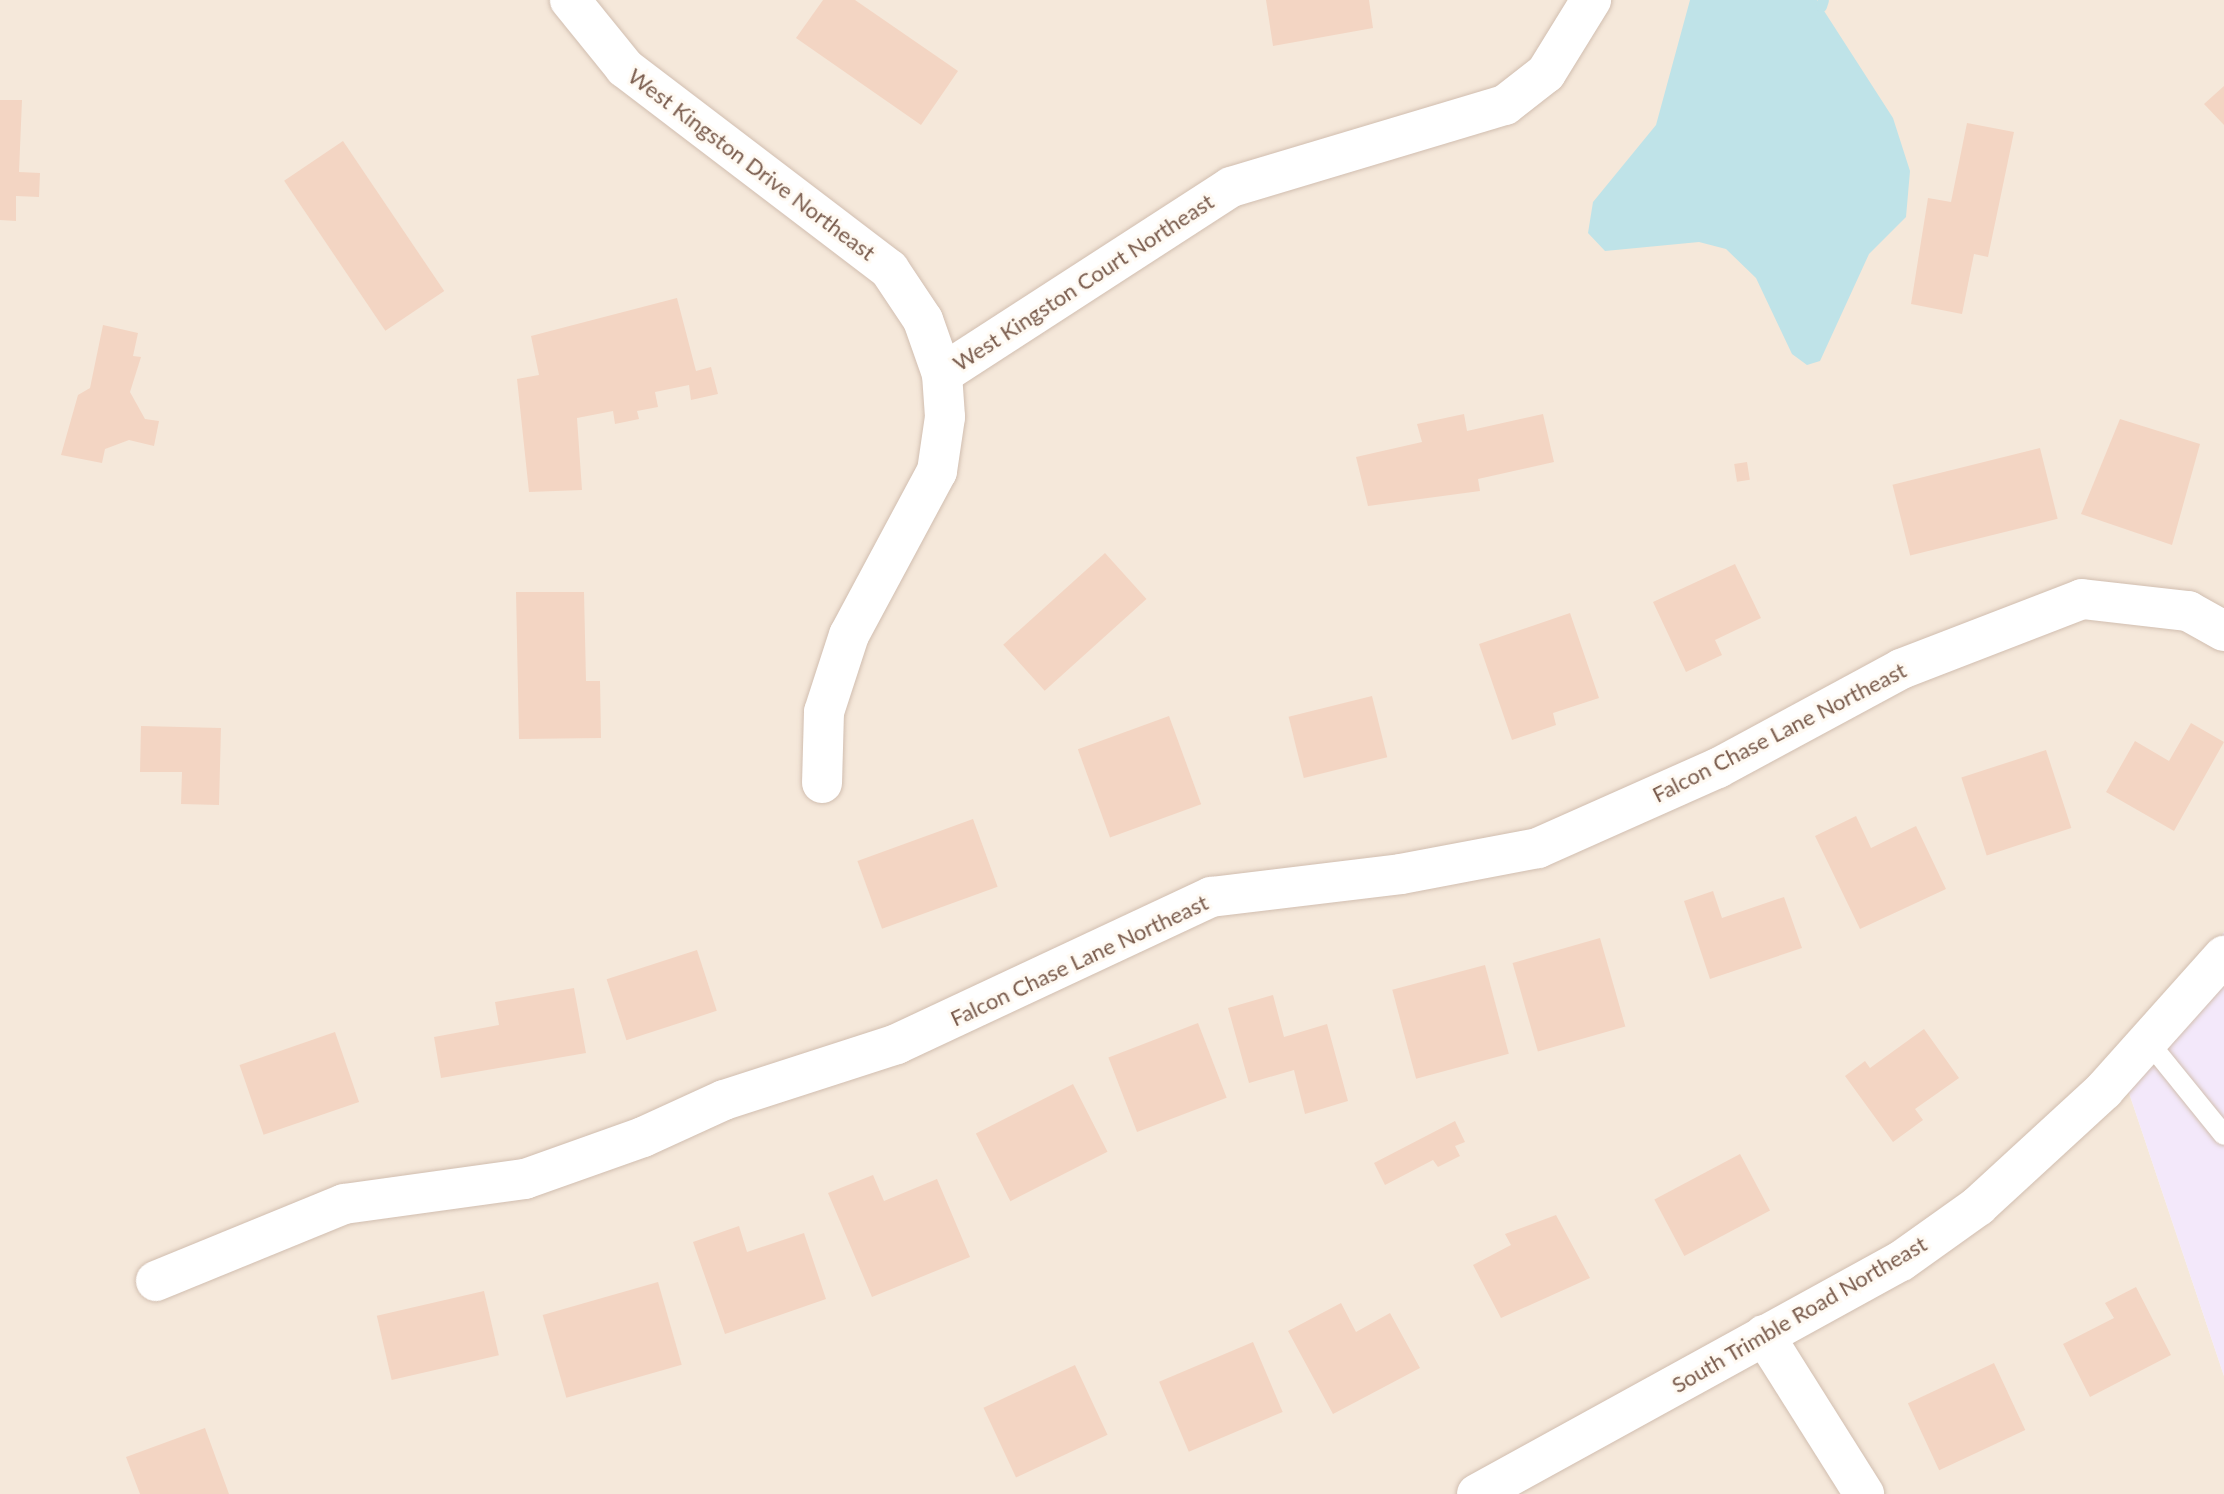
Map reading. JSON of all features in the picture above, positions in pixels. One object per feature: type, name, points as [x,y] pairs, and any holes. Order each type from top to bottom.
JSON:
[{"type":"street","name":"West Kingston Drive Northeast","points":[[570,0],[625,68],[889,269],[923,320],[942,374],[945,417],[937,471],[849,635],[824,712],[822,783]]},
{"type":"street","name":"West Kingston Court Northeast","points":[[942,374],[1231,187],[1505,105],[1546,73],[1591,0]]},
{"type":"street","name":"Falcon Chase Lane Northeast","points":[[156,1281],[344,1204],[525,1179],[628,1143],[724,1100],[897,1044],[1211,897],[1401,874],[1538,848],[1718,768],[1901,669],[2082,599],[2188,611],[2224,631]]},
{"type":"street","name":"South Trimble Road Northeast","points":[[1477,1494],[1901,1261],[1978,1206],[2050,1144],[2224,956]]},
{"type":"street","points":[[1764,1335],[1864,1494]]},
{"type":"lane","points":[[2147,1040],[2224,1135]]},
{"type":"shaded area","points":[[0,0],[2224,0],[2224,932],[2125,1081],[2224,1376],[2224,1494],[0,1494]]},
{"type":"shaded area","points":[[2224,932],[2224,1376],[2125,1081]]},
{"type":"water","points":[[1690,0],[1817,0],[1893,118],[1910,171],[1906,217],[1869,254],[1820,361],[1807,365],[1792,354],[1756,278],[1726,249],[1699,242],[1605,251],[1588,233],[1593,202],[1656,125]]},
{"type":"building","points":[[823,0],[855,0],[958,71],[921,125],[796,38]]},
{"type":"building","points":[[1266,0],[1369,0],[1373,28],[1273,46]]},
{"type":"building","points":[[2224,86],[2224,125],[2204,104]]},
{"type":"building","points":[[0,100],[22,100],[19,172],[40,173],[39,197],[16,196],[16,221],[0,220]]},
{"type":"building","points":[[1967,123],[2014,132],[1988,257],[1974,254],[1962,314],[1911,304],[1928,198],[1951,202]]},
{"type":"building","points":[[343,141],[444,291],[385,331],[284,181]]},
{"type":"building","points":[[677,298],[696,371],[711,367],[718,394],[691,400],[689,385],[655,392],[658,407],[637,411],[639,419],[615,424],[613,411],[577,418],[582,490],[529,492],[517,379],[539,375],[531,336]]},
{"type":"building","points":[[103,325],[138,333],[133,356],[141,357],[130,392],[145,419],[159,421],[154,446],[129,440],[105,449],[102,463],[61,455],[78,395],[90,388]]},
{"type":"building","points":[[1464,414],[1467,431],[1543,414],[1554,462],[1478,479],[1480,491],[1368,506],[1356,457],[1422,442],[1417,424]]},
{"type":"building","points":[[2120,419],[2200,444],[2172,545],[2081,514]]},
{"type":"building","points":[[2040,448],[2058,519],[1910,556],[1893,485]]},
{"type":"building","points":[[1747,462],[1750,480],[1737,482],[1734,464]]},
{"type":"building","points":[[1105,553],[1146,599],[1045,691],[1003,645]]},
{"type":"building","points":[[1735,564],[1761,618],[1715,640],[1722,655],[1686,672],[1653,602]]},
{"type":"building","points":[[516,592],[584,592],[586,681],[600,681],[601,738],[519,739]]},
{"type":"building","points":[[1570,613],[1599,698],[1553,713],[1556,725],[1512,740],[1479,644]]},
{"type":"building","points":[[1372,696],[1387,757],[1304,778],[1289,717]]},
{"type":"building","points":[[1169,716],[1201,804],[1110,838],[1078,749]]},
{"type":"building","points":[[2191,723],[2224,742],[2174,831],[2106,792],[2135,741],[2169,761]]},
{"type":"building","points":[[141,726],[221,728],[219,805],[181,804],[182,772],[140,772]]},
{"type":"building","points":[[2046,750],[2071,828],[1987,855],[1961,778]]},
{"type":"building","points":[[1856,816],[1871,848],[1916,826],[1946,889],[1860,929],[1815,836]]},
{"type":"building","points":[[973,819],[998,887],[882,929],[857,861]]},
{"type":"building","points":[[1713,891],[1722,918],[1784,897],[1802,948],[1710,979],[1684,901]]},
{"type":"building","points":[[1600,938],[1625,1026],[1538,1052],[1513,963]]},
{"type":"building","points":[[697,950],[717,1011],[626,1040],[607,979]]},
{"type":"building","points":[[1485,965],[1509,1054],[1416,1079],[1392,990]]},
{"type":"building","points":[[574,988],[586,1053],[441,1078],[434,1037],[499,1025],[495,1002]]},
{"type":"building","points":[[1273,995],[1284,1037],[1327,1024],[1348,1101],[1305,1114],[1294,1070],[1249,1083],[1228,1008]]},
{"type":"building","points":[[1198,1023],[1227,1098],[1137,1132],[1108,1057]]},
{"type":"building","points":[[1924,1029],[1959,1078],[1915,1109],[1923,1120],[1893,1142],[1845,1076],[1865,1061],[1870,1068]]},
{"type":"building","points":[[335,1032],[359,1102],[264,1135],[240,1065]]},
{"type":"building","points":[[1073,1084],[1108,1152],[1010,1201],[976,1133]]},
{"type":"building","points":[[1455,1121],[1465,1142],[1455,1146],[1460,1156],[1438,1167],[1433,1160],[1385,1185],[1374,1163]]},
{"type":"building","points":[[1740,1154],[1770,1211],[1684,1256],[1654,1200]]},
{"type":"building","points":[[873,1175],[884,1201],[937,1179],[970,1257],[872,1297],[828,1193]]},
{"type":"building","points":[[1556,1215],[1590,1278],[1501,1318],[1473,1265],[1511,1245],[1505,1234]]},
{"type":"building","points":[[739,1226],[747,1252],[804,1233],[826,1299],[725,1334],[693,1242]]},
{"type":"building","points":[[658,1282],[682,1365],[566,1398],[543,1315]]},
{"type":"building","points":[[2136,1287],[2171,1355],[2090,1397],[2063,1344],[2114,1318],[2105,1303]]},
{"type":"building","points":[[484,1291],[499,1355],[392,1380],[377,1316]]},
{"type":"building","points":[[1341,1303],[1356,1332],[1390,1313],[1420,1368],[1333,1414],[1288,1331]]},
{"type":"building","points":[[1253,1342],[1283,1412],[1189,1452],[1159,1382]]},
{"type":"building","points":[[1994,1363],[2025,1430],[1939,1470],[1908,1403]]},
{"type":"building","points":[[1075,1365],[1108,1435],[1016,1477],[983,1408]]},
{"type":"building","points":[[205,1428],[229,1494],[140,1494],[126,1457]]},
{"type":"waterway","points":[[1821,6],[1823,0]]}]
